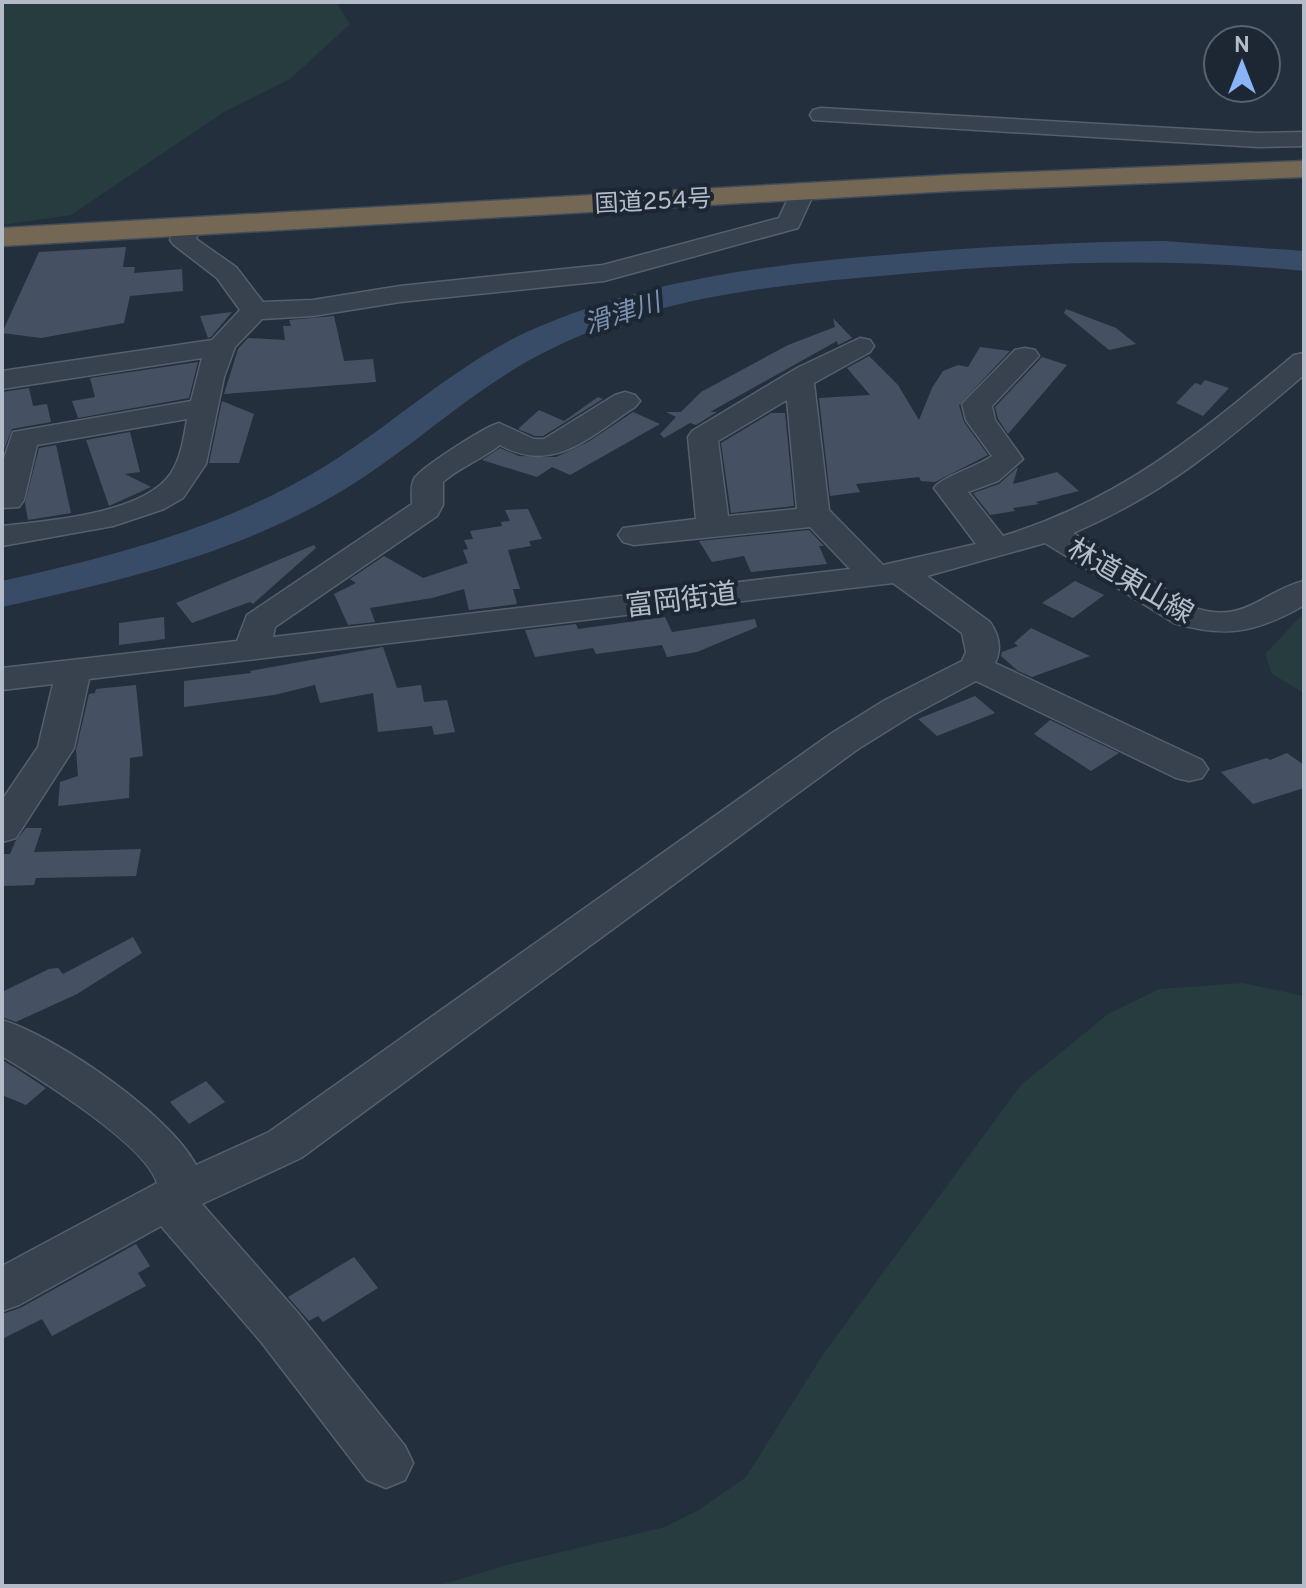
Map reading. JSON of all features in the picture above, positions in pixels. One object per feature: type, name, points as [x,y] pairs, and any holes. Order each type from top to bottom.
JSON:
[{"type":"highway","name":"国道254号","points":[[2,237],[1132,174],[1304,169]]},
{"type":"street","points":[[821,115],[1258,140],[1304,139]]},
{"type":"street","points":[[2,536],[62,528],[126,514],[175,490],[189,466],[221,347],[254,311],[286,311],[400,294],[621,270],[789,223],[802,193]]},
{"type":"street","points":[[187,227],[183,240],[186,245],[213,261],[243,289],[254,311]]},
{"type":"street","points":[[720,527],[710,516],[708,506],[703,437],[860,346]]},
{"type":"street","points":[[2,380],[221,347]]},
{"type":"street","points":[[996,548],[949,488],[987,474],[1008,459],[1003,447],[982,424],[977,404],[1025,356]]},
{"type":"street","name":"富岡街道","points":[[2,679],[888,574],[996,548],[1048,531],[1119,501],[1168,471],[1304,361]]},
{"type":"street","points":[[2,1290],[180,1193],[285,1145],[845,741],[898,708],[976,667],[983,652],[978,629],[888,574],[847,545],[816,517],[800,381]]},
{"type":"street","points":[[252,650],[259,622],[426,509],[429,504],[427,485],[433,474],[472,453],[499,432],[528,448],[550,448],[625,401]]},
{"type":"street","points":[[4,506],[24,438],[203,408]]},
{"type":"street","points":[[634,535],[816,517]]},
{"type":"street","name":"林道東山線","points":[[1048,531],[1186,616],[1208,625],[1243,622],[1265,614],[1304,591]]},
{"type":"street","points":[[976,667],[1127,742],[1189,769]]},
{"type":"street","points":[[2,829],[56,748],[72,671]]},
{"type":"street","points":[[2,1036],[39,1055],[161,1150],[179,1175],[177,1211],[280,1328],[386,1463]]},
{"type":"green space","points":[[2,2],[336,2],[350,24],[290,79],[224,112],[71,215],[2,225]]},
{"type":"green space","points":[[1304,613],[1304,693],[1272,674],[1265,654]]},
{"type":"green space","points":[[1243,983],[1304,996],[1304,1586],[437,1586],[507,1565],[665,1527],[699,1510],[746,1477],[824,1353],[1021,1085],[1108,1014],[1159,989]]},
{"type":"building","points":[[126,247],[123,267],[135,267],[134,273],[182,269],[183,291],[130,296],[124,323],[41,338],[2,333],[39,252]]},
{"type":"building","points":[[1066,309],[1116,328],[1136,344],[1109,350],[1064,313]]},
{"type":"building","points":[[232,312],[211,337],[208,338],[200,316]]},
{"type":"building","points":[[334,316],[344,361],[373,359],[376,382],[224,394],[238,349],[248,338],[285,340],[283,326],[291,326],[289,320]]},
{"type":"building","points":[[833,318],[852,338],[838,345],[837,341],[710,412],[717,412],[696,425],[690,423],[664,438],[660,434],[676,417],[666,412],[681,412],[701,392],[788,345],[835,327]]},
{"type":"building","points":[[980,347],[1010,351],[959,405],[964,422],[988,455],[935,482],[921,481],[919,477],[856,484],[860,492],[830,496],[819,398],[870,395],[847,368],[869,356],[898,385],[919,420],[932,388],[943,371],[958,365],[968,367]]},
{"type":"building","points":[[1042,357],[1067,365],[1008,434],[998,419],[995,407]]},
{"type":"building","points":[[198,362],[189,398],[78,418],[72,401],[95,397],[90,378]]},
{"type":"building","points":[[1205,380],[1229,388],[1203,416],[1176,403],[1195,383],[1201,385]]},
{"type":"building","points":[[29,388],[33,406],[47,404],[51,422],[12,429],[2,455],[2,392]]},
{"type":"building","points":[[598,397],[603,399],[543,436],[518,429],[539,410],[564,421]]},
{"type":"building","points":[[222,401],[254,414],[239,463],[209,463]]},
{"type":"building","points":[[633,412],[660,424],[570,475],[552,467],[537,477],[482,460],[500,448],[519,456],[556,457],[588,442]]},
{"type":"building","points":[[771,413],[785,413],[794,506],[731,513],[721,443]]},
{"type":"building","points":[[130,432],[140,472],[125,474],[151,487],[109,506],[86,440]]},
{"type":"building","points":[[56,445],[71,513],[28,520],[25,503],[39,448]]},
{"type":"building","points":[[1018,467],[1013,484],[1057,472],[1079,491],[1036,502],[1039,504],[1013,508],[1015,511],[990,515],[973,493],[999,484]]},
{"type":"building","points":[[528,509],[542,539],[529,541],[531,546],[508,550],[520,589],[513,589],[517,604],[469,610],[464,589],[432,598],[370,608],[375,622],[348,625],[334,594],[356,583],[350,579],[384,556],[423,578],[468,563],[463,550],[468,549],[464,540],[473,539],[470,531],[502,526],[501,522],[510,521],[505,510]]},
{"type":"building","points":[[809,530],[824,546],[819,546],[827,564],[751,572],[744,556],[712,562],[699,541]]},
{"type":"building","points":[[314,545],[316,548],[253,604],[250,602],[192,623],[176,603]]},
{"type":"building","points":[[1075,581],[1104,595],[1073,618],[1042,603]]},
{"type":"building","points":[[164,617],[165,639],[119,645],[119,623]]},
{"type":"building","points":[[665,617],[672,632],[755,619],[757,627],[697,652],[667,657],[662,645],[596,654],[593,648],[535,657],[525,630],[576,624],[578,629]]},
{"type":"building","points":[[1031,628],[1090,656],[1032,677],[1018,671],[1001,656],[1002,652],[1018,646],[1014,643]]},
{"type":"building","points":[[383,647],[397,688],[421,685],[424,702],[447,700],[455,732],[434,735],[432,726],[378,732],[373,693],[320,703],[315,685],[274,695],[184,707],[184,681],[251,673]]},
{"type":"building","points":[[136,685],[143,756],[130,758],[129,798],[58,806],[60,782],[78,776],[76,750],[89,694],[95,693],[96,689]]},
{"type":"building","points":[[975,696],[995,713],[937,736],[918,719]]},
{"type":"building","points":[[1050,720],[1119,753],[1091,771],[1034,734]]},
{"type":"building","points":[[1287,753],[1304,765],[1304,788],[1253,804],[1221,772],[1267,758],[1270,760]]},
{"type":"building","points":[[26,828],[42,828],[34,852],[141,849],[136,876],[36,878],[34,885],[2,886],[2,854],[10,854]]},
{"type":"building","points":[[133,937],[142,953],[77,994],[16,1022],[2,1017],[2,992],[49,969],[58,968],[63,974]]},
{"type":"building","points":[[2,1060],[46,1088],[26,1105],[2,1095]]},
{"type":"building","points":[[206,1081],[225,1102],[189,1124],[170,1102]]},
{"type":"building","points":[[136,1244],[150,1266],[138,1273],[146,1286],[52,1336],[42,1319],[2,1339],[2,1314],[20,1308]]},
{"type":"building","points":[[354,1257],[378,1288],[323,1322],[318,1316],[309,1321],[288,1297]]},
{"type":"waterway","name":"滑津川","points":[[2,594],[134,563],[259,518],[339,475],[462,386],[513,354],[586,320],[682,292],[781,276],[881,265],[1071,253],[1211,253],[1304,261]]}]
